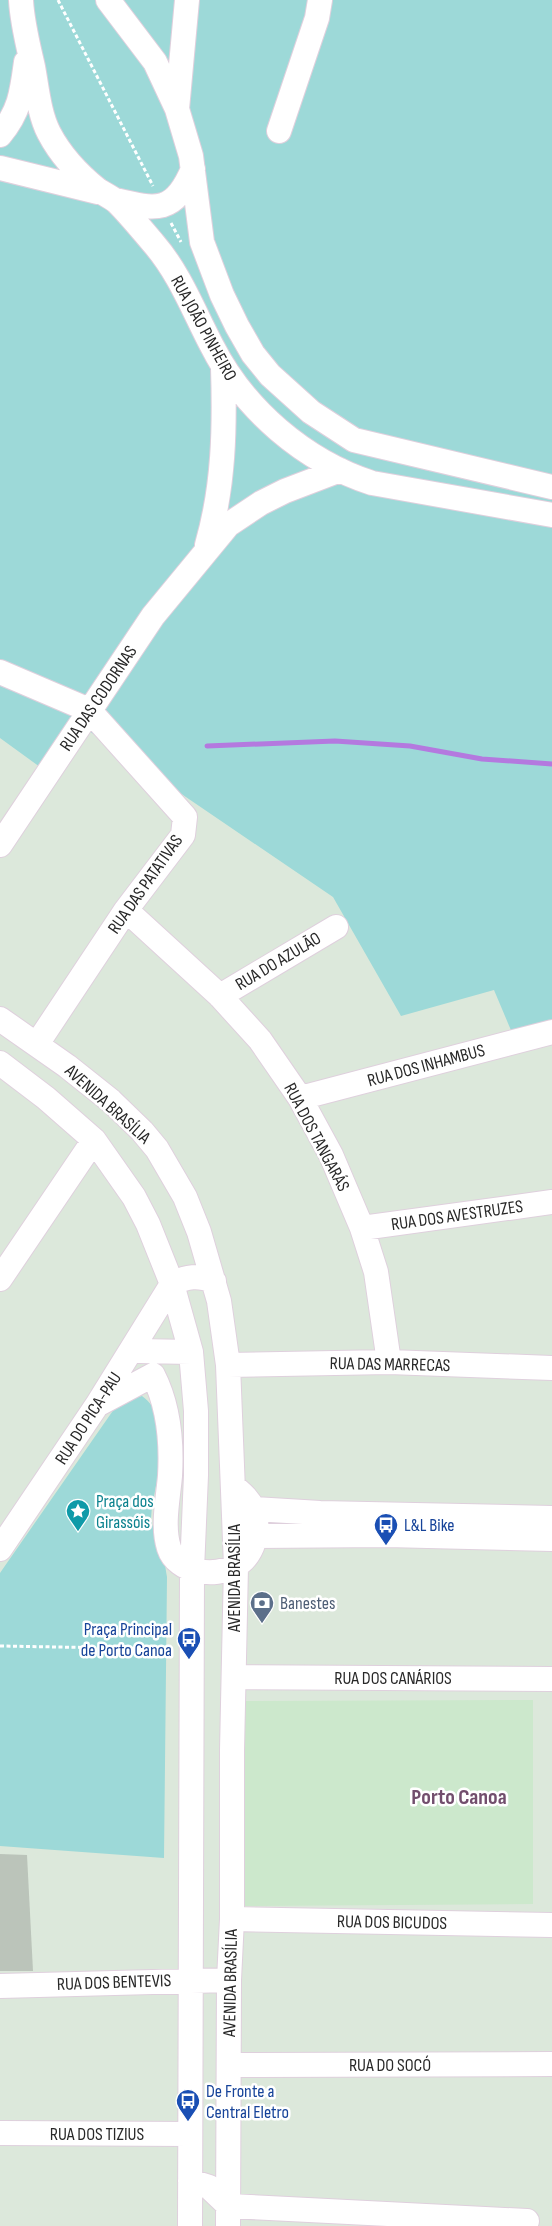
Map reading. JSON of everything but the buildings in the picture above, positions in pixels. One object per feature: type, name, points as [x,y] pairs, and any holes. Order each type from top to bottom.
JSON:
[{"type":"street","name":"RUA JOÃO PINHEIRO","points":[[108,0],[154,62],[177,109],[185,132],[193,169],[202,242],[229,309],[253,354],[270,375],[301,404],[354,440],[552,487]]},
{"type":"street","points":[[177,109],[187,0]]},
{"type":"street","points":[[279,130],[317,18],[320,0]]},
{"type":"street","name":"RUA JOÃO PINHEIRO","points":[[22,3],[28,43],[48,132],[63,156],[82,177],[109,197],[156,246],[174,272],[223,367],[240,391],[280,431],[340,470],[372,483],[552,515]]},
{"type":"street","points":[[0,135],[11,122],[19,104],[28,43]]},
{"type":"street","points":[[0,168],[109,197],[142,208],[163,205],[181,192],[193,169]]},
{"type":"street","name":"RUA DAS CODORNAS","points":[[204,556],[219,496],[222,470],[225,424],[223,367]]},
{"type":"street","name":"RUA DAS CODORNAS","points":[[0,845],[153,616],[228,525],[285,491],[340,470]]},
{"type":"street","points":[[0,672],[89,710]]},
{"type":"street","name":"RUA DAS PATATIVAS","points":[[37,1044],[126,910],[183,835],[185,817],[89,710]]},
{"type":"street","name":"RUA DOS TANGARÁS","points":[[126,910],[220,996],[260,1040],[300,1098],[331,1156],[362,1228],[376,1272],[389,1362]]},
{"type":"street","name":"RUA DO AZULÃO","points":[[220,996],[336,927]]},
{"type":"street","name":"AVENIDA BRASÍLIA","points":[[0,1019],[37,1044],[110,1101],[142,1131],[157,1149],[186,1197],[214,1281],[228,1365],[236,1566],[232,1919],[229,1980],[228,2216]]},
{"type":"street","name":"RUA DOS INHAMBUS","points":[[300,1098],[552,1032]]},
{"type":"street","name":"AVENIDA BRASÍLIA","points":[[0,1063],[46,1098],[94,1140],[116,1171],[144,1217],[172,1284],[190,1352],[196,1411],[191,1649],[190,2226]]},
{"type":"street","points":[[0,1279],[94,1140]]},
{"type":"street","name":"RUA DOS AVESTRUZES","points":[[362,1228],[552,1202]]},
{"type":"street","points":[[172,1284],[189,1276],[214,1281]]},
{"type":"street","name":"RUA DO PICA-PAU","points":[[0,1549],[137,1348],[172,1284]]},
{"type":"street","points":[[137,1348],[190,1352]]},
{"type":"street","points":[[137,1348],[161,1391],[166,1408],[170,1474],[166,1521],[168,1542],[176,1559],[192,1570],[214,1572],[236,1566],[249,1553],[257,1528],[254,1510],[248,1500],[233,1486]]},
{"type":"street","name":"RUA DAS MARRECAS","points":[[228,1365],[389,1362],[552,1368]]},
{"type":"street","points":[[97,1405],[153,1375]]},
{"type":"street","points":[[254,1510],[552,1518]]},
{"type":"street","points":[[286,1511],[287,1536]]},
{"type":"street","points":[[255,1536],[387,1535],[552,1539]]},
{"type":"street","name":"RUA DOS CANÁRIOS","points":[[234,1677],[552,1679]]},
{"type":"street","name":"RUA DOS BICUDOS","points":[[232,1919],[552,1925]]},
{"type":"street","name":"RUA DOS BENTEVIS","points":[[0,1986],[229,1980]]},
{"type":"street","name":"RUA DO SOCÓ","points":[[229,2065],[552,2064]]},
{"type":"street","name":"RUA DOS TIZIUS","points":[[2,2134],[190,2134]]},
{"type":"street","points":[[190,2181],[209,2187],[228,2216],[527,2221]]},
{"type":"path","points":[[0,1646],[191,1649]]},
{"type":"shaded area","points":[[0,0],[552,0],[552,1025],[513,1035],[494,990],[401,1016],[333,897],[86,729],[51,775],[0,738]]},
{"type":"shaded area","points":[[142,1396],[153,1408],[160,1422],[162,1437],[162,1454],[151,1521],[160,1544],[167,1577],[164,1858],[0,1846],[0,1573],[119,1402]]},
{"type":"shaded area","points":[[533,1700],[533,1904],[245,1906],[245,1701]]},
{"type":"waterway","points":[[207,746],[335,741],[410,746],[482,759],[552,764]]},
{"type":"place","name":"Praça dos Girassóis","points":[[78,1532]]},
{"type":"place","name":"L&L Bike","points":[[386,1546]]},
{"type":"place","name":"Banestes","points":[[262,1624]]},
{"type":"place","name":"Praça Principal de Porto Canoa","points":[[189,1660]]},
{"type":"place","name":"De Fronte a Central Eletro","points":[[188,2122]]},
{"type":"district","name":"Porto Canoa","points":[[459,1796]]}]
